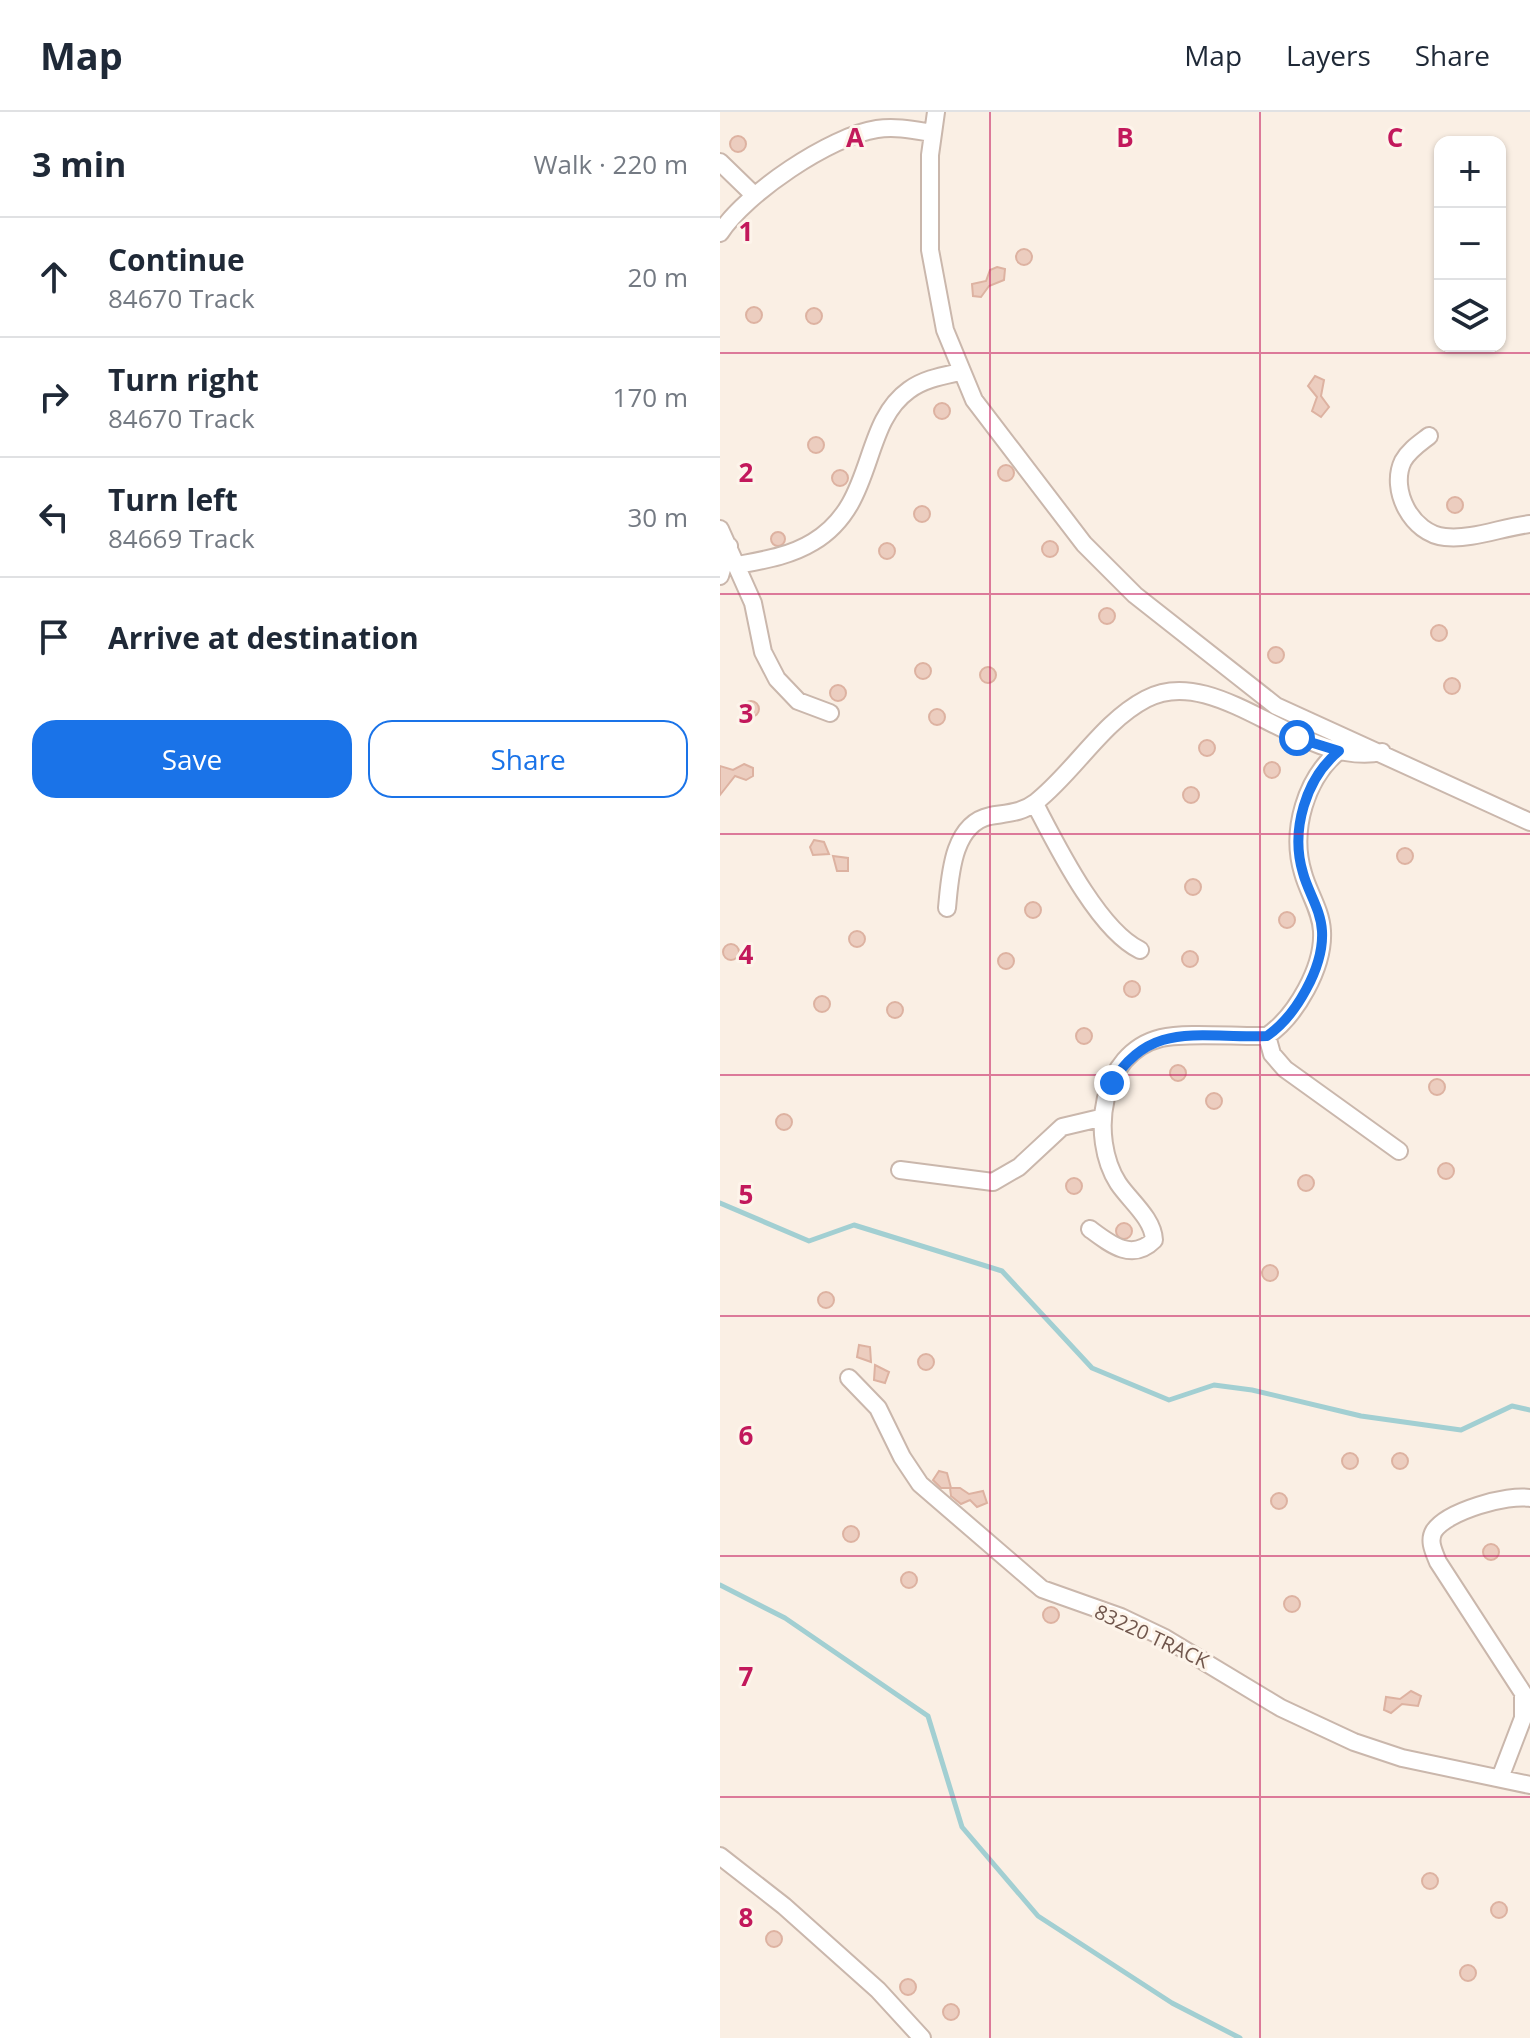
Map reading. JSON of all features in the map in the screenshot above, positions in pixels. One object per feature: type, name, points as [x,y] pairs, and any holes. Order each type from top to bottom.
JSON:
[{"type":"street","points":[[936,112],[932,133],[930,250],[945,330],[960,372],[983,413],[1084,544],[1135,595],[1276,706],[1383,752],[1530,822]]},
{"type":"street","points":[[720,233],[754,195],[834,144],[857,134],[889,128],[932,133]]},
{"type":"street","points":[[720,162],[754,195]]},
{"type":"street","points":[[738,565],[795,551],[830,529],[858,494],[876,439],[893,404],[916,385],[960,372]]},
{"type":"street","points":[[1429,436],[1407,455],[1399,472],[1402,502],[1423,527],[1443,537],[1530,524]]},
{"type":"street","points":[[720,529],[753,603],[763,652],[777,679],[798,701],[830,713]]},
{"type":"street","points":[[720,576],[729,546]]},
{"type":"street","points":[[947,908],[954,857],[970,827],[986,817],[1014,813],[1035,804],[1116,721],[1162,692],[1192,693],[1213,699],[1254,714],[1297,738],[1339,751],[1365,754],[1383,752]]},
{"type":"street","points":[[1090,1229],[1123,1250],[1138,1249],[1154,1240],[1153,1230],[1109,1165],[1100,1118],[1112,1083],[1122,1066],[1140,1049],[1161,1038],[1267,1036],[1296,1005],[1321,946],[1320,918],[1302,871],[1300,837],[1312,781],[1339,751]]},
{"type":"street","points":[[1035,804],[1088,898],[1124,938],[1140,950]]},
{"type":"street","points":[[1267,1036],[1272,1054],[1285,1069],[1399,1151]]},
{"type":"street","points":[[900,1170],[993,1182],[1019,1167],[1062,1127],[1100,1118]]},
{"type":"street","name":"83220 TRACK","points":[[849,1378],[878,1408],[902,1457],[920,1484],[1042,1589],[1121,1617],[1165,1638],[1281,1708],[1354,1742],[1402,1758],[1530,1785]]},
{"type":"street","points":[[1500,1778],[1523,1718],[1523,1693],[1438,1562],[1432,1541],[1436,1528],[1444,1522],[1486,1503],[1502,1498],[1530,1498]]},
{"type":"street","points":[[720,1856],[784,1906],[878,1990],[922,2038]]},
{"type":"building","points":[[735,136],[741,136],[746,144],[744,150],[735,152],[730,147],[730,141]]},
{"type":"building","points":[[1021,249],[1027,249],[1032,257],[1030,263],[1021,265],[1016,260],[1016,254]]},
{"type":"building","points":[[997,267],[1005,269],[1004,280],[989,286],[981,297],[973,296],[972,284],[986,281],[990,270]]},
{"type":"building","points":[[751,307],[757,307],[762,315],[760,321],[751,323],[746,318],[746,312]]},
{"type":"building","points":[[811,308],[817,308],[822,316],[820,322],[811,324],[806,319],[806,313]]},
{"type":"building","points":[[1315,376],[1324,380],[1321,396],[1329,407],[1321,417],[1312,411],[1317,397],[1308,386]]},
{"type":"building","points":[[939,403],[945,403],[950,411],[948,417],[939,419],[934,414],[934,408]]},
{"type":"building","points":[[813,437],[819,437],[824,445],[822,451],[813,453],[808,448],[808,442]]},
{"type":"building","points":[[1003,465],[1009,465],[1014,473],[1012,479],[1003,481],[998,476],[998,470]]},
{"type":"building","points":[[837,470],[843,470],[848,478],[846,484],[837,486],[832,481],[832,475]]},
{"type":"building","points":[[1452,497],[1458,497],[1463,505],[1461,511],[1452,513],[1447,508],[1447,502]]},
{"type":"building","points":[[919,506],[925,506],[930,514],[928,520],[919,522],[914,517],[914,511]]},
{"type":"building","points":[[778,532],[785,539],[778,546],[771,539]]},
{"type":"building","points":[[1047,541],[1053,541],[1058,549],[1056,555],[1047,557],[1042,552],[1042,546]]},
{"type":"building","points":[[884,543],[890,543],[895,551],[893,557],[884,559],[879,554],[879,548]]},
{"type":"building","points":[[1104,608],[1110,608],[1115,616],[1113,622],[1104,624],[1099,619],[1099,613]]},
{"type":"building","points":[[1436,625],[1442,625],[1447,633],[1445,639],[1436,641],[1431,636],[1431,630]]},
{"type":"building","points":[[1273,647],[1279,647],[1284,655],[1282,661],[1273,663],[1268,658],[1268,652]]},
{"type":"building","points":[[920,663],[926,663],[931,671],[929,677],[920,679],[915,674],[915,668]]},
{"type":"building","points":[[985,667],[991,667],[996,675],[994,681],[985,683],[980,678],[980,672]]},
{"type":"building","points":[[1449,678],[1455,678],[1460,686],[1458,692],[1449,694],[1444,689],[1444,683]]},
{"type":"building","points":[[835,685],[841,685],[846,693],[844,699],[835,701],[830,696],[830,690]]},
{"type":"building","points":[[748,701],[754,701],[759,709],[757,715],[748,717],[743,712],[743,706]]},
{"type":"building","points":[[934,709],[940,709],[945,717],[943,723],[934,725],[929,720],[929,714]]},
{"type":"building","points":[[1204,740],[1210,740],[1215,748],[1213,754],[1204,756],[1199,751],[1199,745]]},
{"type":"building","points":[[1269,762],[1275,762],[1280,770],[1278,776],[1269,778],[1264,773],[1264,767]]},
{"type":"building","points":[[744,764],[753,768],[753,776],[746,780],[735,776],[720,795],[720,766],[733,770]]},
{"type":"building","points":[[1188,787],[1194,787],[1199,795],[1197,801],[1188,803],[1183,798],[1183,792]]},
{"type":"building","points":[[814,840],[824,842],[829,854],[813,855],[810,847]]},
{"type":"building","points":[[1402,848],[1408,848],[1413,856],[1411,862],[1402,864],[1397,859],[1397,853]]},
{"type":"building","points":[[833,856],[848,858],[848,871],[837,871]]},
{"type":"building","points":[[1190,879],[1196,879],[1201,887],[1199,893],[1190,895],[1185,890],[1185,884]]},
{"type":"building","points":[[1030,902],[1036,902],[1041,910],[1039,916],[1030,918],[1025,913],[1025,907]]},
{"type":"building","points":[[1284,912],[1290,912],[1295,920],[1293,926],[1284,928],[1279,923],[1279,917]]},
{"type":"building","points":[[854,931],[860,931],[865,939],[863,945],[854,947],[849,942],[849,936]]},
{"type":"building","points":[[728,944],[734,944],[739,952],[737,958],[728,960],[723,955],[723,949]]},
{"type":"building","points":[[1187,951],[1193,951],[1198,959],[1196,965],[1187,967],[1182,962],[1182,956]]},
{"type":"building","points":[[1003,953],[1009,953],[1014,961],[1012,967],[1003,969],[998,964],[998,958]]},
{"type":"building","points":[[1129,981],[1135,981],[1140,989],[1138,995],[1129,997],[1124,992],[1124,986]]},
{"type":"building","points":[[819,996],[825,996],[830,1004],[828,1010],[819,1012],[814,1007],[814,1001]]},
{"type":"building","points":[[892,1002],[898,1002],[903,1010],[901,1016],[892,1018],[887,1013],[887,1007]]},
{"type":"building","points":[[1081,1028],[1087,1028],[1092,1036],[1090,1042],[1081,1044],[1076,1039],[1076,1033]]},
{"type":"building","points":[[1175,1065],[1181,1065],[1186,1073],[1184,1079],[1175,1081],[1170,1076],[1170,1070]]},
{"type":"building","points":[[1434,1079],[1440,1079],[1445,1087],[1443,1093],[1434,1095],[1429,1090],[1429,1084]]},
{"type":"building","points":[[1211,1093],[1217,1093],[1222,1101],[1220,1107],[1211,1109],[1206,1104],[1206,1098]]},
{"type":"building","points":[[781,1114],[787,1114],[792,1122],[790,1128],[781,1130],[776,1125],[776,1119]]},
{"type":"building","points":[[1443,1163],[1449,1163],[1454,1171],[1452,1177],[1443,1179],[1438,1174],[1438,1168]]},
{"type":"building","points":[[1303,1175],[1309,1175],[1314,1183],[1312,1189],[1303,1191],[1298,1186],[1298,1180]]},
{"type":"building","points":[[1071,1178],[1077,1178],[1082,1186],[1080,1192],[1071,1194],[1066,1189],[1066,1183]]},
{"type":"building","points":[[1124,1223],[1132,1231],[1124,1239],[1116,1231]]},
{"type":"building","points":[[1267,1265],[1273,1265],[1278,1273],[1276,1279],[1267,1281],[1262,1276],[1262,1270]]},
{"type":"building","points":[[823,1292],[829,1292],[834,1300],[832,1306],[823,1308],[818,1303],[818,1297]]},
{"type":"building","points":[[859,1345],[870,1347],[871,1362],[857,1357]]},
{"type":"building","points":[[923,1354],[929,1354],[934,1362],[932,1368],[923,1370],[918,1365],[918,1359]]},
{"type":"building","points":[[875,1365],[889,1372],[885,1383],[874,1380]]},
{"type":"building","points":[[1347,1453],[1353,1453],[1358,1461],[1356,1467],[1347,1469],[1342,1464],[1342,1458]]},
{"type":"building","points":[[1397,1453],[1403,1453],[1408,1461],[1406,1467],[1397,1469],[1392,1464],[1392,1458]]},
{"type":"building","points":[[939,1471],[947,1473],[951,1488],[960,1488],[969,1494],[983,1491],[987,1503],[977,1507],[970,1500],[961,1504],[951,1496],[950,1488],[941,1488],[933,1480]]},
{"type":"building","points":[[1276,1493],[1282,1493],[1287,1501],[1285,1507],[1276,1509],[1271,1504],[1271,1498]]},
{"type":"building","points":[[848,1526],[854,1526],[859,1534],[857,1540],[848,1542],[843,1537],[843,1531]]},
{"type":"building","points":[[1488,1544],[1494,1544],[1499,1552],[1497,1558],[1488,1560],[1483,1555],[1483,1549]]},
{"type":"building","points":[[906,1572],[912,1572],[917,1580],[915,1586],[906,1588],[901,1583],[901,1577]]},
{"type":"building","points":[[1289,1596],[1295,1596],[1300,1604],[1298,1610],[1289,1612],[1284,1607],[1284,1601]]},
{"type":"building","points":[[1048,1607],[1054,1607],[1059,1615],[1057,1621],[1048,1623],[1043,1618],[1043,1612]]},
{"type":"building","points":[[1411,1691],[1421,1696],[1418,1706],[1402,1704],[1391,1713],[1384,1710],[1386,1697],[1400,1699]]},
{"type":"building","points":[[1427,1873],[1433,1873],[1438,1881],[1436,1887],[1427,1889],[1422,1884],[1422,1878]]},
{"type":"building","points":[[1496,1902],[1502,1902],[1507,1910],[1505,1916],[1496,1918],[1491,1913],[1491,1907]]},
{"type":"building","points":[[771,1931],[777,1931],[782,1939],[780,1945],[771,1947],[766,1942],[766,1936]]},
{"type":"building","points":[[1465,1965],[1471,1965],[1476,1973],[1474,1979],[1465,1981],[1460,1976],[1460,1970]]},
{"type":"building","points":[[905,1979],[911,1979],[916,1987],[914,1993],[905,1995],[900,1990],[900,1984]]},
{"type":"building","points":[[948,2004],[954,2004],[959,2012],[957,2018],[948,2020],[943,2015],[943,2009]]},
{"type":"waterway","points":[[720,1203],[809,1241],[854,1225],[1002,1271],[1092,1368],[1169,1400],[1214,1385],[1252,1390],[1361,1416],[1461,1430],[1512,1406],[1530,1410]]},
{"type":"waterway","points":[[720,1585],[785,1618],[928,1716],[962,1827],[1038,1916],[1172,2003],[1240,2038]]},
{"type":"route","points":[[1112,1083],[1130,1058],[1161,1038],[1267,1036],[1286,1019],[1307,985],[1321,946],[1322,932],[1320,918],[1302,871],[1302,817],[1312,781],[1327,760],[1339,751],[1297,738]]}]
